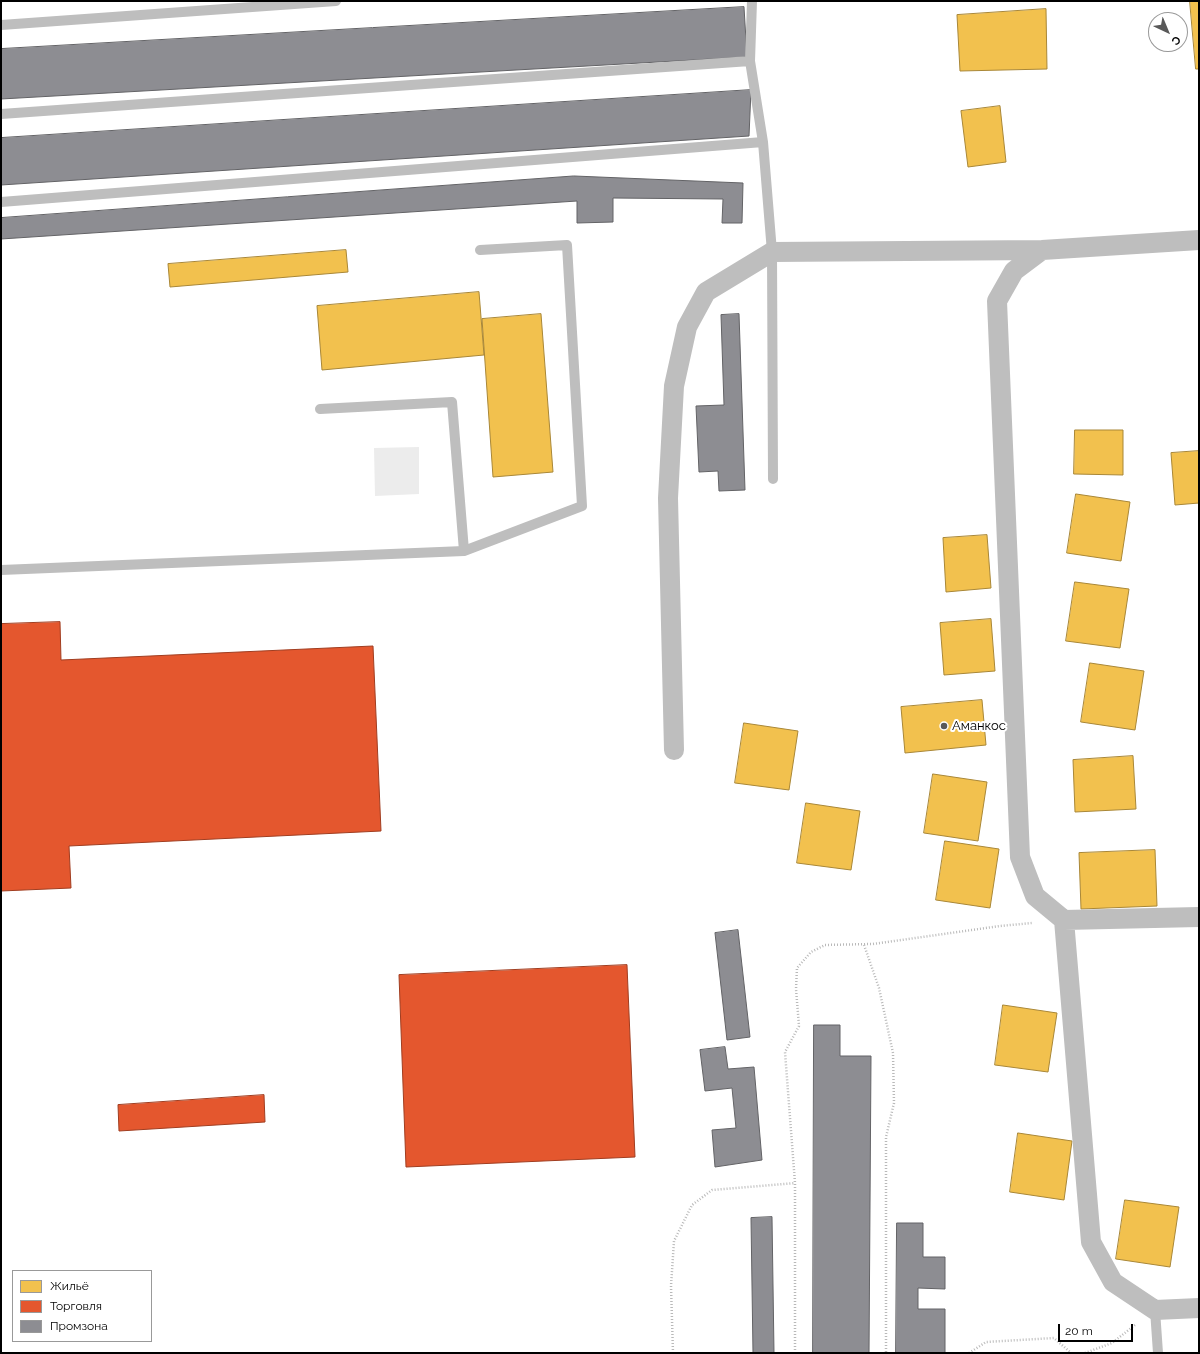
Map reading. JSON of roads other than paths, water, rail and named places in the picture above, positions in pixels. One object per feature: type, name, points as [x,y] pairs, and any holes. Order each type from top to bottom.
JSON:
[{"type":"street","points":[[674,750],[668,498],[674,386],[687,327],[706,292],[772,252],[1042,250],[1199,240]]},
{"type":"street","points":[[1042,250],[1014,271],[997,301],[1020,857],[1035,896],[1064,920],[1199,917]]},
{"type":"street","points":[[1064,920],[1091,1242],[1113,1282],[1155,1310],[1199,1308]]},
{"type":"lane","points":[[1,25],[336,1]]},
{"type":"lane","points":[[752,1],[750,61],[763,142],[772,252],[772,479]]},
{"type":"lane","points":[[1,114],[750,61]]},
{"type":"lane","points":[[1,202],[763,142]]},
{"type":"lane","points":[[1,570],[464,551],[582,506],[567,245],[480,250]]},
{"type":"lane","points":[[320,409],[452,402],[464,551]]},
{"type":"lane","points":[[1155,1310],[1158,1353]]},
{"type":"place","name":"Аманкос","points":[[944,726]]}]
